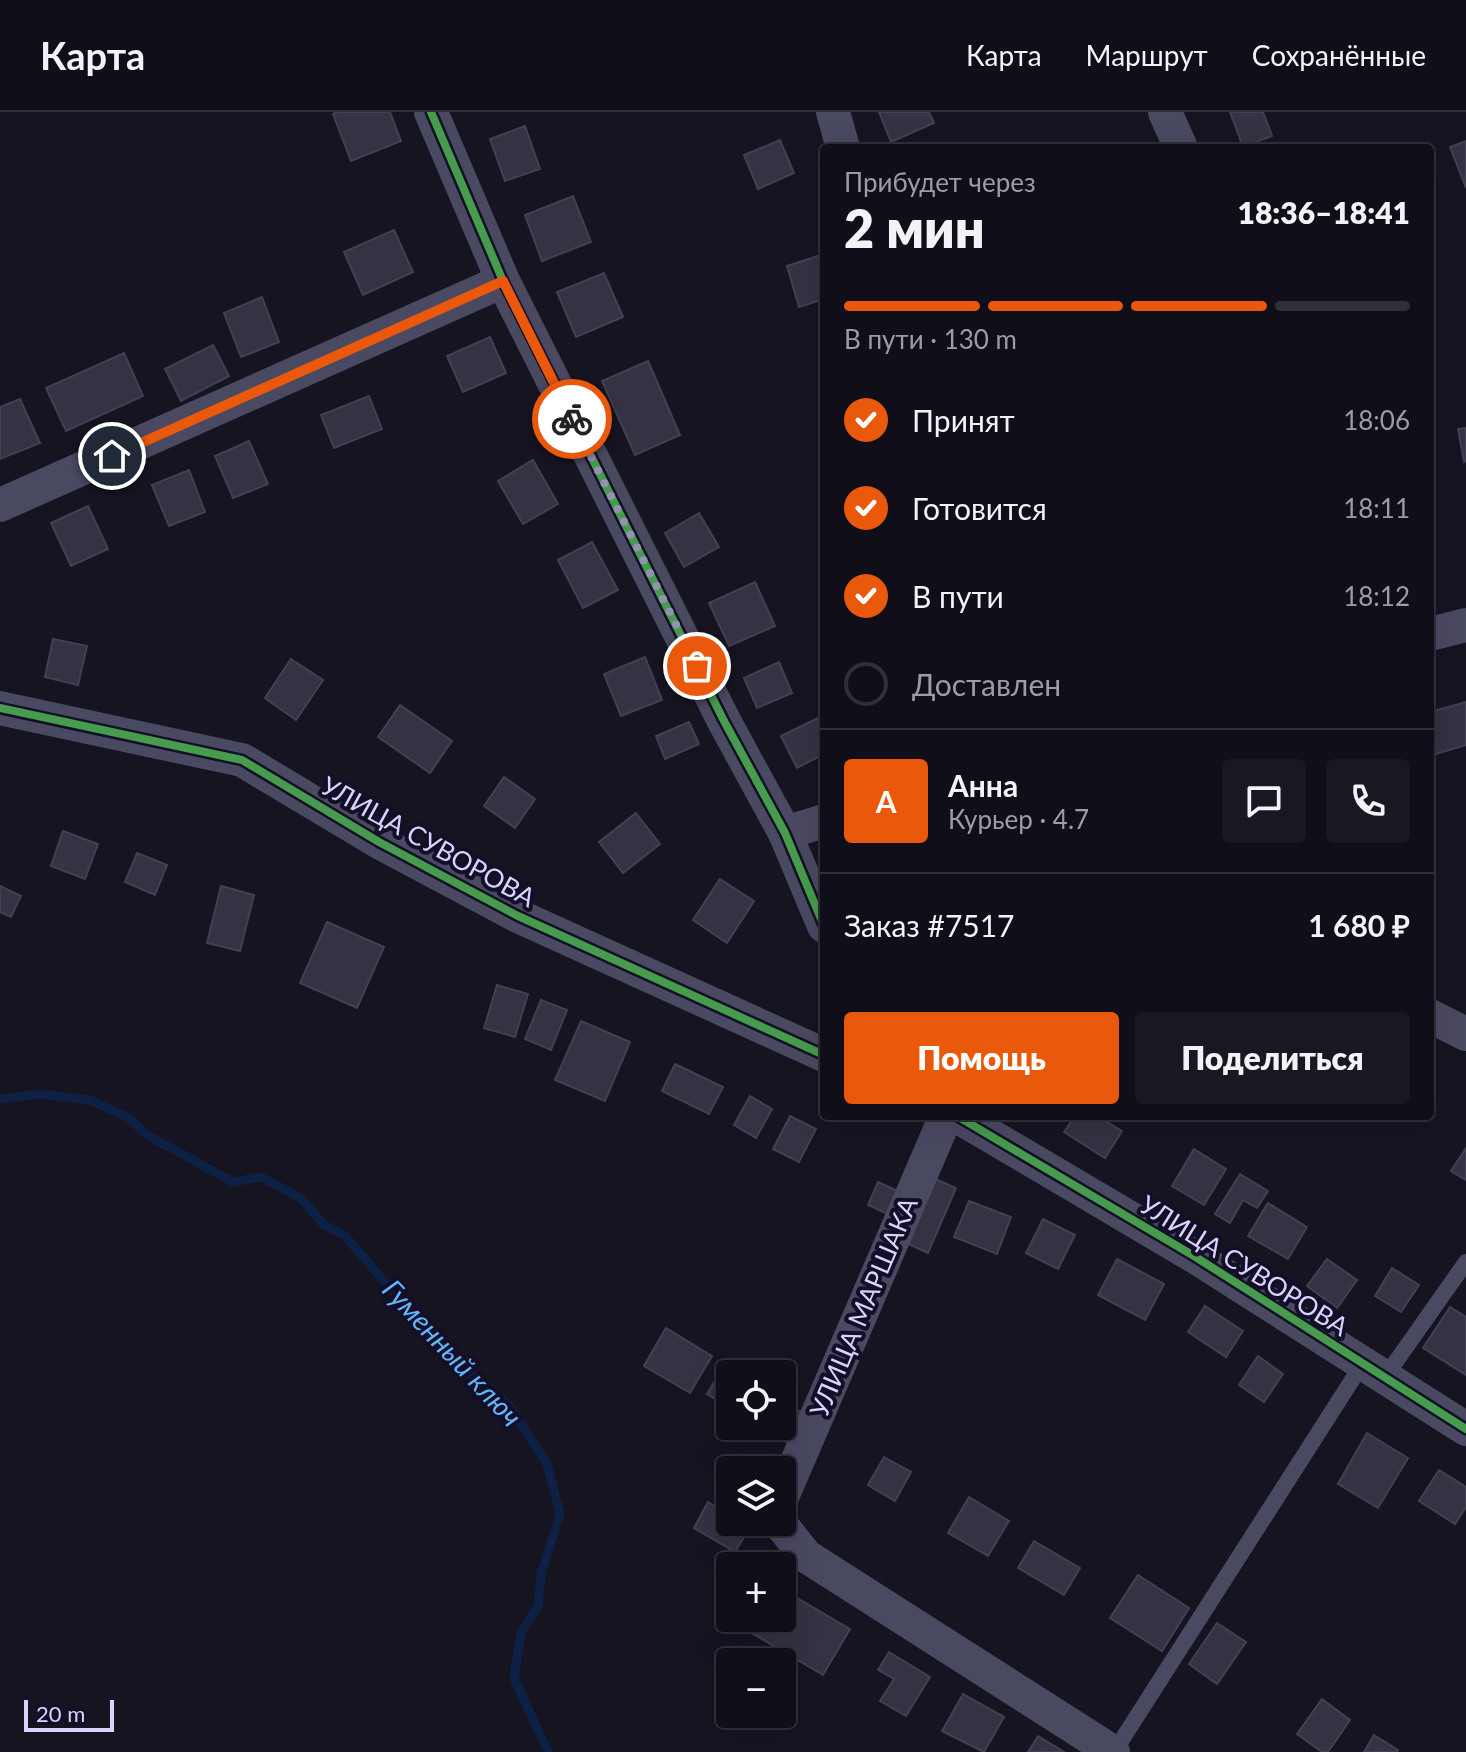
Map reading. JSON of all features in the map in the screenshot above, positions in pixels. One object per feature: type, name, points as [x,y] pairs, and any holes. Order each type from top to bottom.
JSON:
[{"type":"street","points":[[431,112],[503,281],[724,721],[785,833],[820,916]]},
{"type":"street","points":[[833,112],[842,144]]},
{"type":"street","points":[[1165,112],[1179,144]]},
{"type":"street","points":[[0,505],[503,281]]},
{"type":"street","points":[[1434,633],[1466,625]]},
{"type":"street","name":"УЛИЦА СУВОРОВА","points":[[0,708],[242,760],[379,842],[518,916],[820,1053]]},
{"type":"street","points":[[785,833],[820,822]]},
{"type":"street","points":[[1434,1018],[1466,1034]]},
{"type":"street","name":"УЛИЦА МАРШАКА","points":[[796,1464],[944,1120]]},
{"type":"street","name":"УЛИЦА СУВОРОВА","points":[[964,1120],[1194,1256],[1466,1429]]},
{"type":"street","points":[[790,1536],[806,1556],[1113,1752]]},
{"type":"lane","points":[[1113,1752],[1374,1370],[1466,1262]]},
{"type":"building","points":[[390,112],[401,141],[351,161],[333,114]]},
{"type":"building","points":[[879,112],[929,112],[934,123],[891,142]]},
{"type":"building","points":[[1230,112],[1263,112],[1272,136],[1242,144]]},
{"type":"building","points":[[525,126],[540,169],[505,181],[490,139]]},
{"type":"building","points":[[780,140],[794,173],[758,189],[744,155]]},
{"type":"building","points":[[1466,141],[1466,188],[1450,147]]},
{"type":"building","points":[[573,196],[591,242],[542,261],[525,215]]},
{"type":"building","points":[[394,230],[413,272],[363,295],[344,252]]},
{"type":"building","points":[[820,255],[820,300],[799,307],[787,266]]},
{"type":"building","points":[[604,273],[623,317],[576,337],[557,292]]},
{"type":"building","points":[[262,297],[279,342],[241,357],[224,313]]},
{"type":"building","points":[[490,337],[506,373],[463,392],[447,356]]},
{"type":"building","points":[[213,345],[229,376],[181,401],[165,369]]},
{"type":"building","points":[[124,353],[143,396],[66,431],[46,388]]},
{"type":"building","points":[[648,361],[680,435],[635,455],[602,381]]},
{"type":"building","points":[[369,396],[382,429],[334,448],[321,415]]},
{"type":"building","points":[[20,399],[40,443],[0,459],[0,407]]},
{"type":"building","points":[[1466,428],[1466,461],[1464,462],[1458,429]]},
{"type":"building","points":[[249,441],[268,484],[233,498],[215,456]]},
{"type":"building","points":[[533,460],[558,504],[523,524],[498,481]]},
{"type":"building","points":[[189,470],[205,512],[169,526],[152,485]]},
{"type":"building","points":[[88,506],[108,549],[71,566],[51,523]]},
{"type":"building","points":[[699,513],[719,547],[684,567],[665,533]]},
{"type":"building","points":[[592,542],[618,590],[583,608],[558,560]]},
{"type":"building","points":[[755,582],[775,626],[729,646],[709,603]]},
{"type":"building","points":[[53,639],[87,646],[78,685],[45,677]]},
{"type":"building","points":[[645,657],[662,700],[621,716],[604,674]]},
{"type":"building","points":[[291,659],[323,680],[296,720],[265,698]]},
{"type":"building","points":[[779,662],[792,693],[757,708],[744,678]]},
{"type":"building","points":[[1466,702],[1466,745],[1436,754],[1434,711]]},
{"type":"building","points":[[400,705],[452,741],[430,773],[378,737]]},
{"type":"building","points":[[820,717],[820,756],[797,768],[781,736]]},
{"type":"building","points":[[689,722],[699,744],[665,759],[656,736]]},
{"type":"building","points":[[504,777],[535,799],[515,828],[484,806]]},
{"type":"building","points":[[636,813],[660,844],[623,873],[599,842]]},
{"type":"building","points":[[63,831],[98,844],[85,879],[51,866]]},
{"type":"building","points":[[137,853],[167,865],[155,895],[125,882]]},
{"type":"building","points":[[720,879],[754,901],[727,943],[693,920]]},
{"type":"building","points":[[0,886],[21,896],[11,917],[0,912]]},
{"type":"building","points":[[221,886],[254,895],[240,951],[207,943]]},
{"type":"building","points":[[327,922],[384,947],[357,1008],[300,983]]},
{"type":"building","points":[[497,985],[528,994],[515,1037],[484,1028]]},
{"type":"building","points":[[541,1000],[567,1010],[551,1050],[525,1039]]},
{"type":"building","points":[[581,1021],[630,1042],[605,1101],[555,1080]]},
{"type":"building","points":[[675,1064],[723,1087],[709,1114],[662,1091]]},
{"type":"building","points":[[750,1096],[772,1109],[756,1138],[734,1125]]},
{"type":"building","points":[[790,1116],[816,1129],[799,1162],[773,1149]]},
{"type":"building","points":[[1072,1120],[1104,1120],[1122,1131],[1105,1158],[1064,1132]]},
{"type":"building","points":[[1466,1148],[1466,1180],[1451,1171]]},
{"type":"building","points":[[1194,1149],[1226,1169],[1204,1205],[1172,1186]]},
{"type":"building","points":[[1240,1174],[1268,1191],[1257,1208],[1243,1200],[1230,1223],[1215,1214]]},
{"type":"building","points":[[926,1175],[956,1188],[928,1253],[899,1240]]},
{"type":"building","points":[[878,1182],[902,1193],[892,1216],[868,1205]]},
{"type":"building","points":[[969,1201],[1011,1217],[997,1254],[954,1237]]},
{"type":"building","points":[[1268,1203],[1307,1227],[1288,1259],[1248,1236]]},
{"type":"building","points":[[1043,1219],[1075,1235],[1058,1269],[1026,1253]]},
{"type":"building","points":[[1117,1259],[1164,1284],[1145,1320],[1098,1295]]},
{"type":"building","points":[[1327,1259],[1357,1280],[1337,1308],[1307,1286]]},
{"type":"building","points":[[1392,1268],[1419,1285],[1401,1312],[1375,1296]]},
{"type":"building","points":[[1205,1306],[1243,1331],[1226,1357],[1188,1332]]},
{"type":"building","points":[[1450,1307],[1466,1317],[1466,1375],[1423,1348]]},
{"type":"building","points":[[666,1328],[712,1356],[690,1393],[644,1366]]},
{"type":"building","points":[[1258,1356],[1283,1374],[1264,1402],[1239,1385]]},
{"type":"building","points":[[716,1379],[716,1400],[707,1394]]},
{"type":"building","points":[[796,1410],[804,1414],[796,1428]]},
{"type":"building","points":[[1367,1433],[1408,1458],[1378,1508],[1338,1484]]},
{"type":"building","points":[[884,1457],[911,1472],[895,1501],[868,1485]]},
{"type":"building","points":[[1439,1470],[1466,1487],[1466,1507],[1455,1524],[1419,1501]]},
{"type":"building","points":[[969,1497],[1009,1521],[988,1556],[948,1533]]},
{"type":"building","points":[[708,1502],[716,1507],[716,1536],[745,1536],[735,1552],[694,1528]]},
{"type":"building","points":[[1034,1541],[1080,1568],[1064,1595],[1018,1568]]},
{"type":"building","points":[[1138,1575],[1189,1608],[1162,1651],[1110,1618]]},
{"type":"building","points":[[796,1597],[850,1629],[823,1675],[796,1659],[796,1648],[777,1648],[750,1632],[796,1632]]},
{"type":"building","points":[[1217,1623],[1246,1642],[1217,1684],[1189,1664]]},
{"type":"building","points":[[889,1652],[930,1677],[906,1716],[880,1701],[894,1679],[878,1670]]},
{"type":"building","points":[[963,1694],[1004,1717],[984,1752],[942,1731]]},
{"type":"building","points":[[1322,1699],[1350,1720],[1328,1752],[1322,1752],[1297,1734]]},
{"type":"building","points":[[1374,1735],[1398,1750],[1397,1752],[1364,1752]]},
{"type":"building","points":[[1038,1736],[1064,1752],[1028,1752]]},
{"type":"waterway","name":"Гуменный ключ","points":[[0,1099],[40,1094],[90,1100],[129,1118],[147,1135],[233,1182],[261,1177],[302,1199],[324,1225],[344,1235],[452,1359],[509,1405],[547,1464],[560,1514],[541,1575],[538,1606],[521,1633],[514,1678],[548,1752]]},
{"type":"cycle path","points":[[431,112],[503,281],[724,721],[785,833],[820,916]]},
{"type":"cycle path","points":[[0,708],[242,760],[379,842],[518,916],[820,1053]]},
{"type":"cycle path","points":[[964,1120],[1194,1256],[1466,1429]]},
{"type":"way so far","points":[[572,419],[697,666]]},
{"type":"route","points":[[112,456],[503,281],[572,419]]}]
